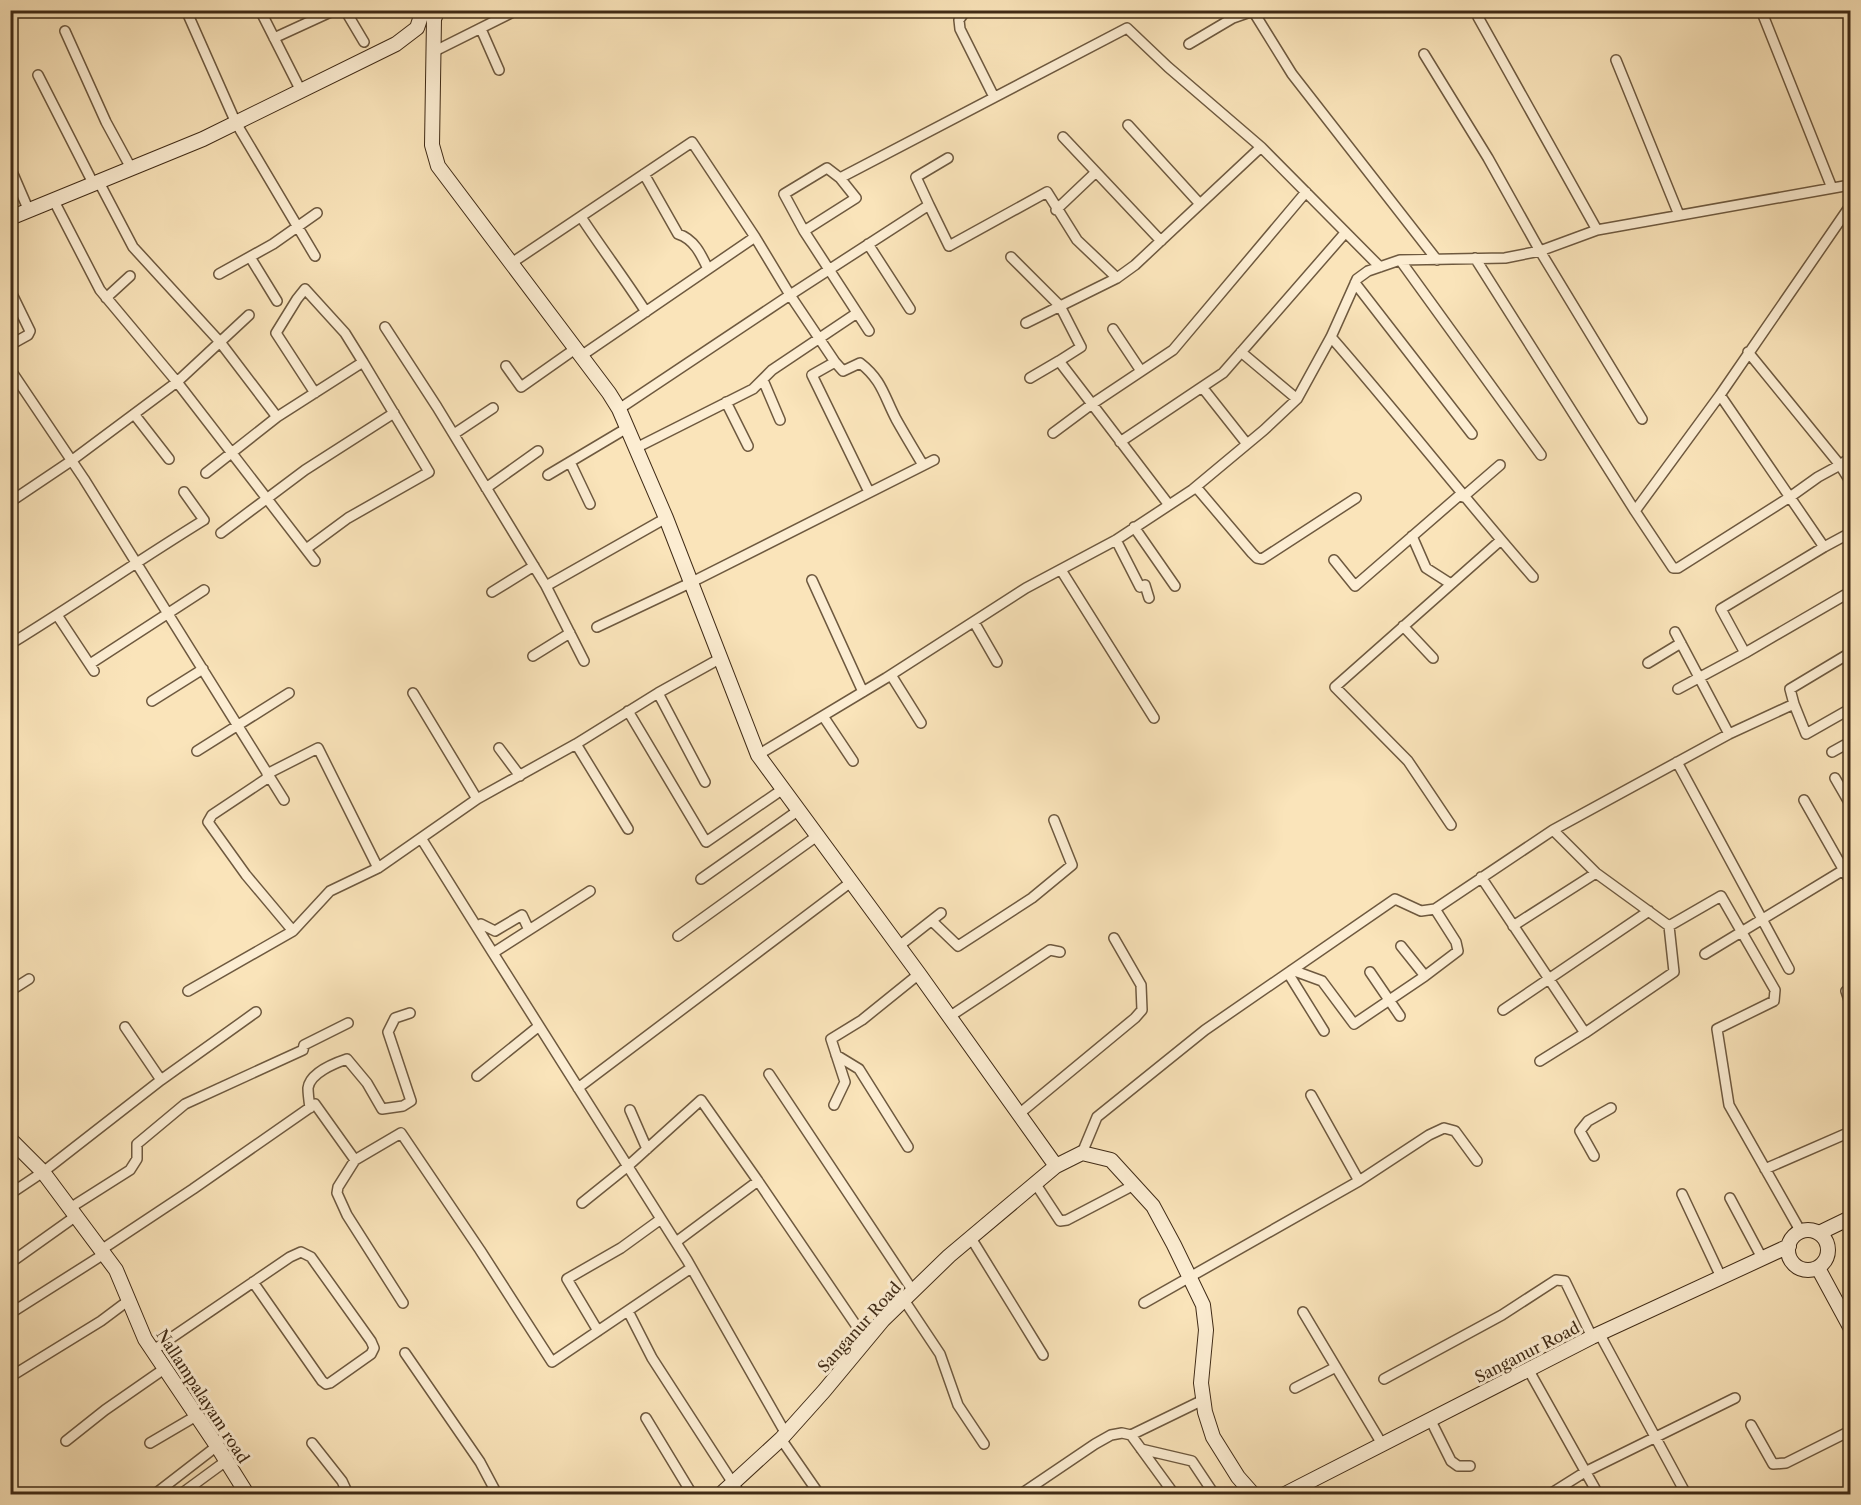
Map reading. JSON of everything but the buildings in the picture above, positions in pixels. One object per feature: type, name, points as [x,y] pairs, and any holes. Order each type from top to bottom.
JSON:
[{"type":"street","points":[[186,10],[236,123],[315,256]]},
{"type":"street","points":[[260,10],[301,91]]},
{"type":"street","points":[[274,38],[335,10]]},
{"type":"street","points":[[345,10],[364,42]]},
{"type":"street","points":[[10,218],[203,139],[396,44],[417,28],[423,10]]},
{"type":"street","points":[[438,10],[434,19],[432,145],[438,166],[619,409],[666,518],[758,755],[899,946],[1056,1166]]},
{"type":"street","points":[[433,52],[517,10]]},
{"type":"street","points":[[966,10],[960,20],[960,29],[994,97]]},
{"type":"street","points":[[1761,10],[1832,188]]},
{"type":"street","points":[[1189,44],[1231,14],[1253,11],[1292,74],[1437,260]]},
{"type":"street","points":[[1478,17],[1597,230]]},
{"type":"street","points":[[840,178],[1127,27],[1168,67],[1261,147],[1380,267]]},
{"type":"street","points":[[481,28],[499,70]]},
{"type":"street","points":[[65,31],[106,122],[131,168]]},
{"type":"street","points":[[1424,54],[1642,419]]},
{"type":"street","points":[[1616,60],[1679,215]]},
{"type":"street","points":[[38,75],[93,183]]},
{"type":"street","points":[[1128,125],[1200,204]]},
{"type":"street","points":[[1063,137],[1161,241]]},
{"type":"street","points":[[510,264],[692,142],[835,362],[843,371],[860,363],[873,373],[895,418],[923,465]]},
{"type":"street","points":[[1026,323],[1116,278],[1135,265],[1261,147]]},
{"type":"street","points":[[948,158],[916,177],[949,246],[1047,192],[1056,210],[1077,240],[1116,278]]},
{"type":"street","points":[[10,167],[29,211]]},
{"type":"street","points":[[804,231],[856,198],[840,178],[827,168],[784,194],[804,231],[869,331]]},
{"type":"street","points":[[1056,210],[1096,172]]},
{"type":"street","points":[[644,174],[678,234],[686,236],[700,252],[708,269]]},
{"type":"street","points":[[93,183],[98,182],[101,186],[133,247],[220,342],[277,417]]},
{"type":"street","points":[[758,755],[891,675],[1026,588],[1116,540],[1196,487],[1297,399],[1331,337],[1355,283],[1368,271],[1400,260],[1505,258],[1540,251],[1597,230],[1851,184]]},
{"type":"street","points":[[1053,433],[1173,350],[1306,192]]},
{"type":"street","points":[[54,201],[100,290],[177,382],[315,561]]},
{"type":"street","points":[[619,409],[929,205]]},
{"type":"street","points":[[1635,511],[1720,395],[1851,206]]},
{"type":"street","points":[[219,274],[273,244],[317,213]]},
{"type":"street","points":[[581,216],[646,312]]},
{"type":"street","points":[[1120,442],[1223,372],[1345,233]]},
{"type":"street","points":[[506,366],[521,387],[646,312],[754,237]]},
{"type":"street","points":[[868,244],[910,309]]},
{"type":"street","points":[[250,256],[277,301]]},
{"type":"street","points":[[1011,257],[1060,306],[1081,347],[1030,378]]},
{"type":"street","points":[[1475,258],[1673,568],[1678,568],[1851,458]]},
{"type":"street","points":[[1400,260],[1541,455]]},
{"type":"street","points":[[106,298],[130,276]]},
{"type":"street","points":[[1355,283],[1472,434]]},
{"type":"street","points":[[306,549],[348,518],[429,472],[345,333],[306,289],[297,299],[276,333],[315,393]]},
{"type":"street","points":[[10,290],[30,331],[28,335],[10,345]]},
{"type":"street","points":[[636,448],[753,389],[772,370],[857,313]]},
{"type":"street","points":[[10,502],[177,382],[249,315]]},
{"type":"street","points":[[385,327],[454,434],[546,586],[584,661]]},
{"type":"street","points":[[1113,329],[1141,371]]},
{"type":"street","points":[[1331,337],[1533,577]]},
{"type":"street","points":[[1241,352],[1297,399]]},
{"type":"street","points":[[1748,352],[1851,481]]},
{"type":"street","points":[[206,473],[277,417],[363,362]]},
{"type":"street","points":[[835,362],[812,375],[869,492]]},
{"type":"street","points":[[1059,362],[1169,506]]},
{"type":"street","points":[[10,369],[71,460],[284,800]]},
{"type":"street","points":[[763,380],[780,420]]},
{"type":"street","points":[[1202,387],[1247,444]]},
{"type":"street","points":[[1720,395],[1824,546]]},
{"type":"street","points":[[726,402],[748,446]]},
{"type":"street","points":[[454,434],[493,408]]},
{"type":"street","points":[[221,533],[305,470],[394,413]]},
{"type":"street","points":[[134,414],[169,459]]},
{"type":"street","points":[[548,475],[627,428]]},
{"type":"street","points":[[486,488],[538,451]]},
{"type":"street","points":[[597,627],[690,583],[934,460]]},
{"type":"street","points":[[570,462],[590,504]]},
{"type":"street","points":[[1334,560],[1355,586],[1412,536],[1500,465]]},
{"type":"street","points":[[1196,487],[1252,553],[1262,560],[1356,498]]},
{"type":"street","points":[[10,641],[12,643],[57,615],[204,520],[184,492]]},
{"type":"street","points":[[546,586],[666,518]]},
{"type":"street","points":[[1134,528],[1174,586]]},
{"type":"street","points":[[1745,653],[1721,609],[1824,546],[1851,533]]},
{"type":"street","points":[[1412,536],[1426,568],[1451,585]]},
{"type":"street","points":[[1116,540],[1140,587],[1145,585],[1149,598]]},
{"type":"street","points":[[1451,825],[1408,761],[1335,687],[1501,540]]},
{"type":"street","points":[[492,592],[534,566]]},
{"type":"street","points":[[1061,570],[1155,718]]},
{"type":"street","points":[[812,580],[863,692]]},
{"type":"street","points":[[57,615],[92,668],[204,590]]},
{"type":"street","points":[[1678,689],[1851,592]]},
{"type":"street","points":[[974,622],[997,662]]},
{"type":"street","points":[[1403,626],[1433,657]]},
{"type":"street","points":[[1675,632],[1729,734]]},
{"type":"street","points":[[532,656],[570,633]]},
{"type":"street","points":[[1648,663],[1681,643]]},
{"type":"street","points":[[1851,653],[1790,689],[1806,734],[1851,710]]},
{"type":"street","points":[[188,991],[293,932],[330,891],[378,868],[477,799],[576,744],[658,693],[721,658]]},
{"type":"street","points":[[152,701],[203,669]]},
{"type":"street","points":[[891,675],[921,723]]},
{"type":"street","points":[[197,751],[289,693]]},
{"type":"street","points":[[412,693],[477,799]]},
{"type":"street","points":[[658,693],[705,782]]},
{"type":"street","points":[[1253,1494],[1238,1477],[1213,1437],[1203,1400],[1206,1330],[1203,1305],[1190,1277],[1153,1206],[1111,1160],[1082,1154],[1097,1117],[1205,1030],[1395,899],[1421,911],[1435,909],[1553,830],[1729,734],[1794,704]]},
{"type":"street","points":[[628,711],[706,842],[783,789]]},
{"type":"street","points":[[823,716],[853,761]]},
{"type":"street","points":[[1832,752],[1851,742]]},
{"type":"street","points":[[576,744],[628,829]]},
{"type":"street","points":[[293,932],[246,875],[208,822],[212,815],[268,776],[318,748],[378,868]]},
{"type":"street","points":[[499,748],[520,776]]},
{"type":"street","points":[[1677,762],[1789,969]]},
{"type":"street","points":[[1835,778],[1851,804]]},
{"type":"street","points":[[1804,800],[1848,868],[1851,881]]},
{"type":"street","points":[[701,879],[799,810]]},
{"type":"street","points":[[932,921],[958,946],[1032,898],[1072,865],[1054,820]]},
{"type":"street","points":[[1540,1061],[1674,972],[1669,926],[1596,873],[1553,830]]},
{"type":"street","points":[[678,936],[817,836]]},
{"type":"street","points":[[421,838],[676,1242],[783,1436],[819,1494]]},
{"type":"street","points":[[1705,954],[1848,868]]},
{"type":"street","points":[[1513,926],[1596,873]]},
{"type":"street","points":[[1481,877],[1585,1033]]},
{"type":"street","points":[[578,1088],[851,882]]},
{"type":"street","points":[[493,953],[590,891]]},
{"type":"street","points":[[1669,926],[1721,896],[1775,990],[1774,1001],[1717,1029],[1730,1105],[1801,1232]]},
{"type":"street","points":[[1290,971],[1322,981],[1354,1024],[1458,951],[1456,942],[1435,909]]},
{"type":"street","points":[[1503,1010],[1649,911]]},
{"type":"street","points":[[899,946],[941,913]]},
{"type":"street","points":[[481,924],[495,931],[522,915],[530,930]]},
{"type":"street","points":[[1019,1114],[1142,1010],[1142,985],[1114,938]]},
{"type":"street","points":[[1401,946],[1425,976]]},
{"type":"street","points":[[949,1017],[1050,950],[1060,952]]},
{"type":"street","points":[[1290,971],[1324,1031]]},
{"type":"street","points":[[1370,972],[1400,1016]]},
{"type":"street","points":[[834,1105],[844,1082],[831,1039],[862,1020],[919,974]]},
{"type":"street","points":[[10,991],[29,979]]},
{"type":"street","points":[[1846,991],[1851,1004]]},
{"type":"street","points":[[10,1194],[43,1172],[161,1080],[256,1012]]},
{"type":"street","points":[[309,1108],[308,1086],[315,1076],[347,1059],[367,1083],[382,1109],[403,1106],[411,1101],[388,1032],[395,1018],[410,1013]]},
{"type":"street","points":[[10,1263],[130,1170],[137,1159],[137,1144],[185,1104],[303,1050],[304,1045],[348,1023]]},
{"type":"street","points":[[477,1076],[539,1026]]},
{"type":"street","points":[[125,1027],[161,1080]]},
{"type":"street","points":[[836,1055],[859,1069],[908,1147]]},
{"type":"street","points":[[769,1074],[908,1296],[940,1354],[958,1405],[984,1444]]},
{"type":"street","points":[[1311,1095],[1359,1181]]},
{"type":"street","points":[[582,1203],[628,1166],[701,1100],[866,1340]]},
{"type":"street","points":[[11,1313],[103,1252],[315,1104],[355,1160]]},
{"type":"street","points":[[1594,1156],[1580,1131],[1588,1121],[1611,1108]]},
{"type":"street","points":[[630,1110],[647,1149]]},
{"type":"street","points":[[1144,1303],[1359,1181],[1429,1135],[1444,1128],[1455,1131],[1477,1161]]},
{"type":"street","points":[[1765,1169],[1851,1132]]},
{"type":"street","points":[[403,1302],[347,1215],[337,1193],[338,1186],[355,1160],[401,1133],[552,1362],[691,1268]]},
{"type":"street","name":"Nallampalayam road","points":[[10,1139],[43,1172],[116,1270],[145,1340],[247,1494]]},
{"type":"street","name":"Sanganur Road","points":[[721,1494],[736,1489],[824,1391],[883,1320],[908,1296],[1035,1183],[1056,1166],[1082,1154]]},
{"type":"street","points":[[676,1242],[758,1181]]},
{"type":"street","points":[[1035,1183],[1060,1221],[1067,1220],[1134,1185]]},
{"type":"street","points":[[1682,1194],[1721,1277]]},
{"type":"street","points":[[1730,1198],[1765,1256],[1794,1264],[1806,1270],[1818,1268],[1827,1257],[1845,1221]]},
{"type":"street","points":[[598,1330],[567,1279],[621,1248],[661,1219]]},
{"type":"street","points":[[1794,1264],[1790,1259],[1789,1246],[1795,1235],[1808,1231],[1819,1233],[1845,1221]]},
{"type":"street","points":[[1819,1233],[1828,1251]]},
{"type":"street","points":[[971,1238],[1043,1355]]},
{"type":"street","name":"Sanganur Road","points":[[1285,1494],[1595,1335],[1789,1246]]},
{"type":"street","points":[[152,1351],[253,1282],[301,1252],[311,1257],[371,1341],[374,1348],[371,1354],[326,1384],[253,1282]]},
{"type":"street","points":[[1818,1268],[1851,1327]]},
{"type":"street","points":[[1384,1379],[1502,1315],[1556,1280],[1565,1281],[1656,1436],[1686,1494]]},
{"type":"street","points":[[10,1377],[101,1321],[129,1300]]},
{"type":"street","points":[[628,1311],[652,1358],[736,1489]]},
{"type":"street","points":[[1304,1312],[1382,1444]]},
{"type":"street","points":[[405,1353],[480,1462],[497,1494]]},
{"type":"street","points":[[1295,1388],[1335,1366]]},
{"type":"street","points":[[66,1441],[105,1410],[164,1369]]},
{"type":"street","points":[[1528,1369],[1598,1494]]},
{"type":"street","points":[[1550,1494],[1585,1472],[1735,1398]]},
{"type":"street","points":[[1021,1494],[1111,1435],[1122,1433],[1131,1435],[1203,1400]]},
{"type":"street","points":[[150,1443],[196,1416]]},
{"type":"street","points":[[646,1418],[692,1494]]},
{"type":"street","points":[[1431,1419],[1451,1461],[1458,1466],[1470,1466]]},
{"type":"street","points":[[1751,1425],[1767,1458],[1773,1464],[1786,1463],[1851,1431]]},
{"type":"street","points":[[1131,1435],[1174,1494]]},
{"type":"street","points":[[312,1443],[342,1480],[348,1494]]},
{"type":"street","points":[[155,1494],[217,1446]]},
{"type":"street","points":[[1141,1449],[1192,1461],[1214,1494]]},
{"type":"street","points":[[181,1494],[226,1461]]}]
